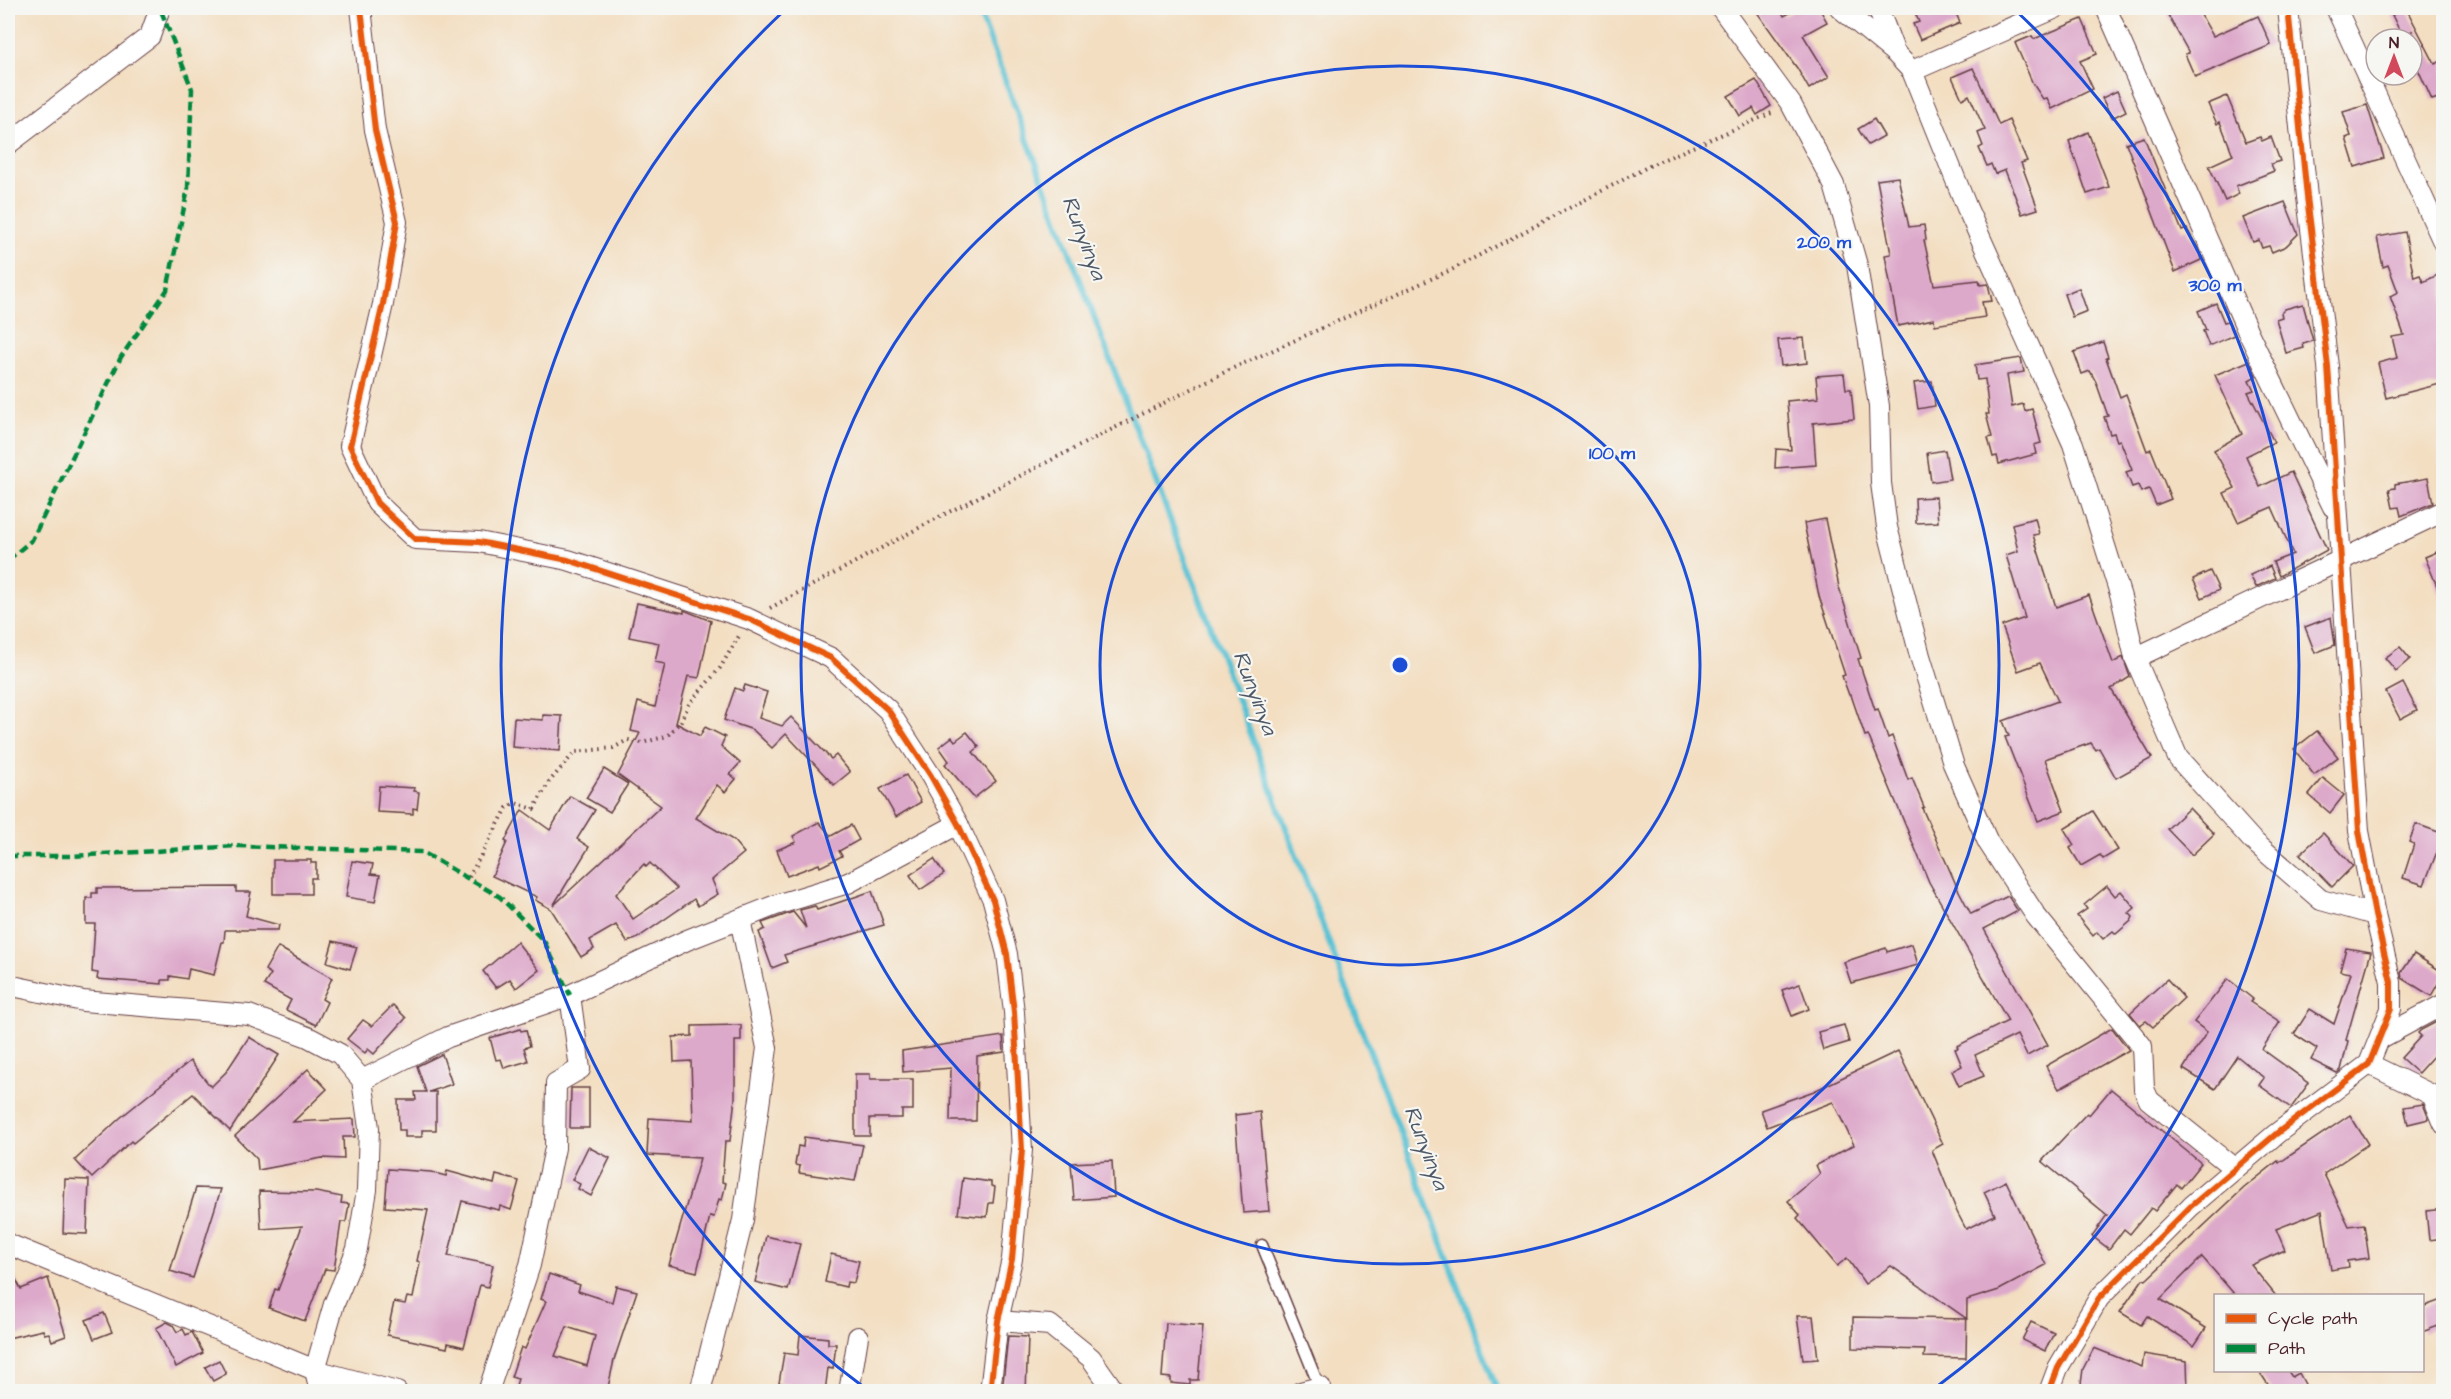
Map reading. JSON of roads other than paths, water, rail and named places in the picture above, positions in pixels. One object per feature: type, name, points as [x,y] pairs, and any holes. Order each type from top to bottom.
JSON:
[{"type":"street","points":[[8,144],[150,36],[160,8]]},
{"type":"street","points":[[361,8],[375,130],[397,222],[383,304],[350,446],[377,503],[415,539],[479,542],[568,560],[748,620],[831,658],[888,710],[931,776],[958,824],[993,900],[1007,954],[1014,1012],[1022,1150],[1012,1259],[998,1321],[990,1392]]},
{"type":"street","points":[[1721,8],[1791,104],[1834,185],[1857,265],[1879,406],[1881,483],[1887,527],[1920,656],[1954,766],[1988,842],[2036,916],[2142,1046],[2144,1089],[2149,1100],[2235,1169]]},
{"type":"street","points":[[1840,8],[1895,53],[1912,71],[1967,208],[2073,444],[2121,597],[2135,658],[2178,758],[2252,840],[2321,900],[2375,915]]},
{"type":"street","points":[[1878,8],[1895,53]]},
{"type":"street","points":[[1912,71],[2056,8]]},
{"type":"street","points":[[2106,8],[2248,332],[2338,517]]},
{"type":"street","points":[[2049,1392],[2058,1368],[2099,1298],[2191,1206],[2276,1134],[2369,1064],[2391,1009],[2391,982],[2359,831],[2328,366],[2307,197],[2288,8]]},
{"type":"street","points":[[2336,8],[2444,244]]},
{"type":"street","points":[[2135,658],[2444,511]]},
{"type":"street","points":[[362,1080],[448,1037],[570,995],[687,940],[776,904],[848,883],[958,824]]},
{"type":"street","points":[[700,1392],[742,1220],[767,1048],[740,919]]},
{"type":"street","points":[[8,985],[83,1001],[249,1015],[308,1037],[340,1054],[362,1080],[369,1128],[367,1190],[357,1249],[334,1304],[318,1386]]},
{"type":"street","points":[[488,1392],[530,1265],[555,1148],[556,1083],[580,1069],[570,995]]},
{"type":"street","points":[[2381,1038],[2444,1004]]},
{"type":"street","points":[[2369,1064],[2432,1095],[2444,1124]]},
{"type":"street","points":[[8,1244],[318,1386],[397,1392]]},
{"type":"street","points":[[998,1321],[1050,1325],[1091,1358],[1115,1392]]},
{"type":"street","points":[[849,1392],[858,1337]]},
{"type":"lane","points":[[1262,1245],[1314,1390]]},
{"type":"waterway","name":"Runyinya","points":[[978,8],[1498,1392]]}]
